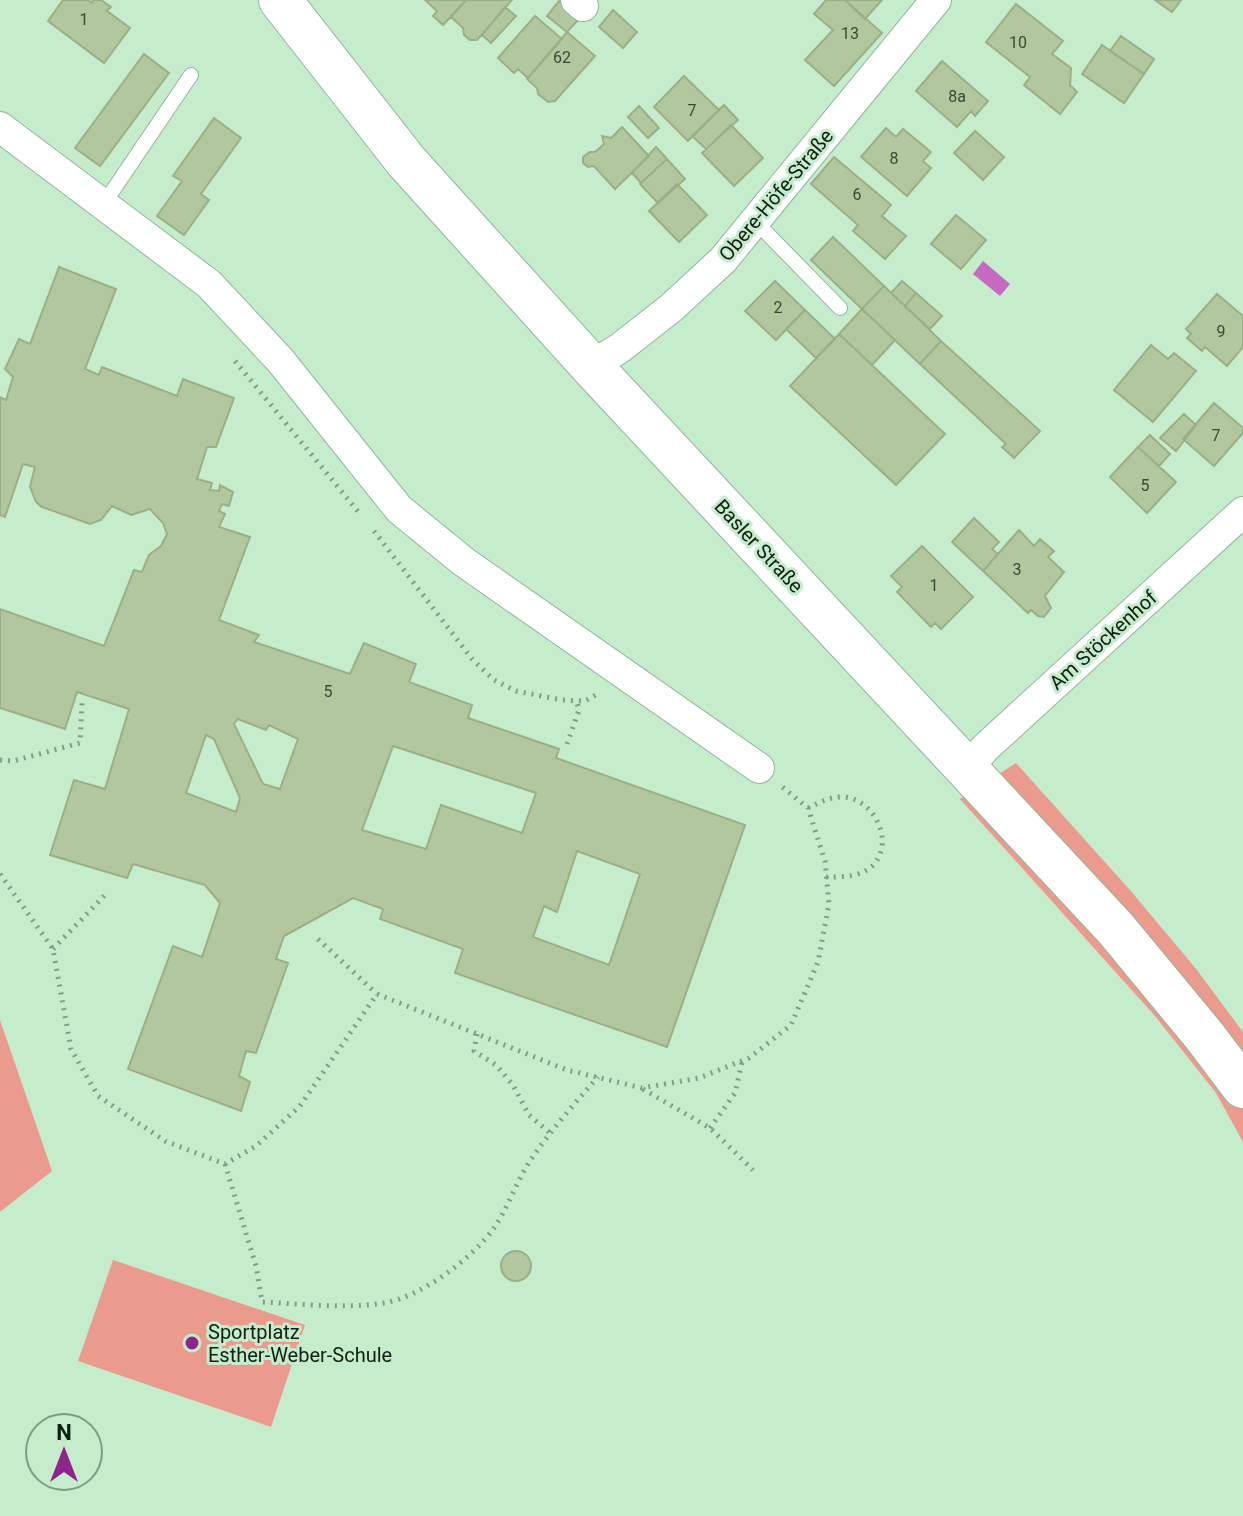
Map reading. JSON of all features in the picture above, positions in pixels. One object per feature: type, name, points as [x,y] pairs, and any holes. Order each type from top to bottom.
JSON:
[{"type":"street","name":"Basler Straße","points":[[280,0],[406,161],[591,366],[1116,929],[1243,1087]]},
{"type":"street","name":"Obere-Höfe-Straße","points":[[591,366],[620,348],[671,308],[723,260],[936,0]]},
{"type":"street","points":[[0,127],[209,284],[280,360],[399,509],[464,562],[759,768]]},
{"type":"street","name":"Am Stöckenhof","points":[[966,770],[985,748],[1243,512]]},
{"type":"lane","points":[[103,205],[191,75]]},
{"type":"lane","points":[[755,221],[840,308]]},
{"type":"path","points":[[232,357],[402,565],[472,659],[494,680],[516,691],[585,701],[599,694],[618,669]]},
{"type":"path","points":[[567,744],[579,710],[576,700]]},
{"type":"path","points":[[0,760],[13,761],[80,743],[82,703]]},
{"type":"path","points":[[642,1088],[699,1078],[742,1062],[791,1025],[818,962],[829,904],[825,861],[808,808],[759,768]]},
{"type":"path","points":[[808,808],[829,799],[844,797],[859,801],[872,810],[879,825],[882,840],[875,864],[861,873],[826,877]]},
{"type":"path","points":[[0,874],[53,949],[71,1049],[98,1096],[165,1141],[225,1164]]},
{"type":"path","points":[[53,949],[105,895]]},
{"type":"path","points":[[318,939],[377,994],[567,1070],[642,1088],[710,1128],[753,1170]]},
{"type":"path","points":[[225,1164],[256,1146],[300,1106],[377,994]]},
{"type":"path","points":[[477,1034],[474,1051],[496,1065],[513,1085],[529,1115],[550,1133]]},
{"type":"path","points":[[710,1128],[735,1093],[742,1062]]},
{"type":"path","points":[[225,1164],[256,1266],[262,1302],[346,1306],[387,1303],[418,1291],[469,1256],[494,1228],[529,1161],[598,1077]]},
{"type":"shaded area","points":[[983,261],[1010,284],[1000,296],[973,274]]},
{"type":"shaded area","points":[[1016,763],[1130,890],[1197,970],[1243,1032],[1243,1142],[1216,1093],[1155,1016],[960,799]]},
{"type":"shaded area","points":[[0,1020],[52,1171],[0,1212]]},
{"type":"shaded area","name":"Sportplatz Esther-Weber-Schule","points":[[113,1260],[305,1325],[271,1427],[78,1361]]},
{"type":"building","points":[[63,0],[88,0],[92,3],[93,0],[101,0],[111,7],[107,11],[130,28],[104,63],[48,21]]},
{"type":"building","points":[[425,0],[466,0],[443,25],[433,16],[437,11]]},
{"type":"building","points":[[466,0],[512,0],[477,40],[470,40],[451,17]]},
{"type":"building","points":[[826,0],[845,0],[882,33],[834,86],[805,60],[833,30],[814,14]]},
{"type":"building","points":[[845,0],[882,0],[865,19]]},
{"type":"building","points":[[1155,0],[1181,0],[1172,12]]},
{"type":"building","points":[[559,1],[578,20],[567,32],[547,16]]},
{"type":"building","points":[[1016,4],[1063,41],[1052,54],[1071,68],[1070,85],[1077,92],[1060,114],[1024,85],[1030,77],[986,42]]},
{"type":"building","points":[[505,7],[516,16],[491,43],[482,35]]},
{"type":"building","points":[[613,10],[637,32],[623,48],[599,27]]},
{"type":"building","points":[[535,16],[562,39],[528,78],[518,69],[514,73],[498,58]]},
{"type":"building","points":[[567,32],[595,56],[555,101],[548,102],[527,79]]},
{"type":"building","points":[[1121,36],[1154,59],[1144,74],[1110,51]]},
{"type":"building","points":[[1102,45],[1144,74],[1124,103],[1082,74]]},
{"type":"building","points":[[144,54],[169,73],[100,166],[75,148]]},
{"type":"building","points":[[942,61],[988,101],[975,116],[971,111],[957,127],[916,91]]},
{"type":"building","points":[[684,76],[719,110],[688,141],[654,107]]},
{"type":"building","points":[[724,105],[738,120],[706,149],[692,136]]},
{"type":"building","points":[[639,106],[659,128],[648,138],[628,117]]},
{"type":"building","points":[[214,118],[241,138],[201,194],[209,200],[184,235],[157,216],[182,181],[173,176]]},
{"type":"building","points":[[731,125],[763,158],[734,186],[702,153]]},
{"type":"building","points":[[622,127],[649,156],[615,189],[594,166],[588,167],[583,163],[583,157],[604,144],[602,136],[611,138]]},
{"type":"building","points":[[886,128],[896,137],[903,129],[931,152],[923,161],[931,168],[907,196],[861,157]]},
{"type":"building","points":[[975,131],[1004,157],[983,180],[954,153]]},
{"type":"building","points":[[656,147],[667,159],[641,183],[632,173]]},
{"type":"building","points":[[834,157],[891,205],[882,216],[906,236],[885,259],[853,231],[858,225],[811,184]]},
{"type":"building","points":[[667,159],[685,179],[658,203],[640,184]]},
{"type":"building","points":[[677,184],[707,215],[679,242],[649,211]]},
{"type":"building","points":[[956,215],[986,240],[961,269],[931,244]]},
{"type":"building","points":[[833,237],[884,286],[862,309],[811,260]]},
{"type":"building","points":[[59,267],[116,289],[85,369],[99,375],[102,367],[177,396],[183,379],[234,398],[216,447],[207,447],[197,479],[212,483],[210,490],[219,491],[220,485],[233,492],[229,506],[222,504],[219,511],[225,514],[219,527],[250,537],[219,620],[259,635],[254,642],[350,674],[364,643],[416,664],[409,682],[472,705],[468,718],[559,749],[556,758],[745,825],[667,1047],[455,973],[463,949],[380,919],[383,909],[353,898],[284,936],[276,959],[288,963],[256,1053],[246,1051],[239,1076],[250,1082],[241,1111],[128,1069],[173,946],[202,957],[220,903],[205,885],[133,864],[127,878],[50,855],[74,780],[105,789],[129,709],[77,692],[65,729],[0,708],[0,609],[104,646],[134,570],[142,572],[149,555],[161,546],[167,534],[163,523],[150,509],[131,515],[112,506],[101,520],[90,524],[42,507],[36,502],[30,487],[35,467],[23,464],[5,517],[0,515],[0,397],[6,400],[13,377],[5,369],[19,339],[30,344]],"holes":[[[238,719],[266,730],[269,725],[298,739],[280,789],[263,784],[234,724]],[[206,735],[214,739],[240,798],[236,812],[186,793]],[[393,746],[536,793],[522,833],[441,805],[426,849],[362,830]],[[577,851],[640,874],[609,965],[533,937],[544,906],[557,912]]]},
{"type":"building","points":[[775,281],[805,310],[776,340],[745,311]]},
{"type":"building","points":[[902,281],[916,293],[905,306],[891,293]]},
{"type":"building","points":[[884,286],[941,341],[920,364],[862,309]]},
{"type":"building","points":[[916,293],[942,316],[930,329],[905,306]]},
{"type":"building","points":[[1217,294],[1243,316],[1243,347],[1227,366],[1205,347],[1202,351],[1187,338],[1191,334],[1186,329]]},
{"type":"building","points":[[862,309],[895,340],[872,365],[839,334]]},
{"type":"building","points":[[805,310],[835,339],[816,358],[786,329]]},
{"type":"building","points":[[839,334],[945,434],[896,485],[790,386]]},
{"type":"building","points":[[941,341],[1040,431],[1014,458],[1002,447],[1006,444],[920,364]]},
{"type":"building","points":[[1151,345],[1168,359],[1174,353],[1196,371],[1153,422],[1114,390]]},
{"type":"building","points":[[1214,403],[1243,428],[1243,433],[1214,466],[1183,439]]},
{"type":"building","points":[[1184,414],[1196,425],[1176,451],[1160,438]]},
{"type":"building","points":[[1150,435],[1170,454],[1159,466],[1138,447]]},
{"type":"building","points":[[1138,447],[1176,482],[1147,513],[1110,477]]},
{"type":"building","points":[[974,518],[999,542],[992,549],[998,554],[983,571],[952,542]]},
{"type":"building","points":[[1019,530],[1034,546],[1040,539],[1054,551],[1048,557],[1064,572],[1045,596],[1051,608],[1044,617],[1031,610],[1028,613],[983,571]]},
{"type":"building","points":[[922,546],[973,597],[941,629],[935,623],[931,627],[897,592],[902,587],[891,576]]},
{"type":"building","points":[[516,1251],[527,1255],[531,1266],[527,1277],[516,1281],[505,1277],[501,1266],[505,1255]]},
{"type":"place","name":"Sportplatz Esther-Weber-Schule","points":[[192,1343]]}]
